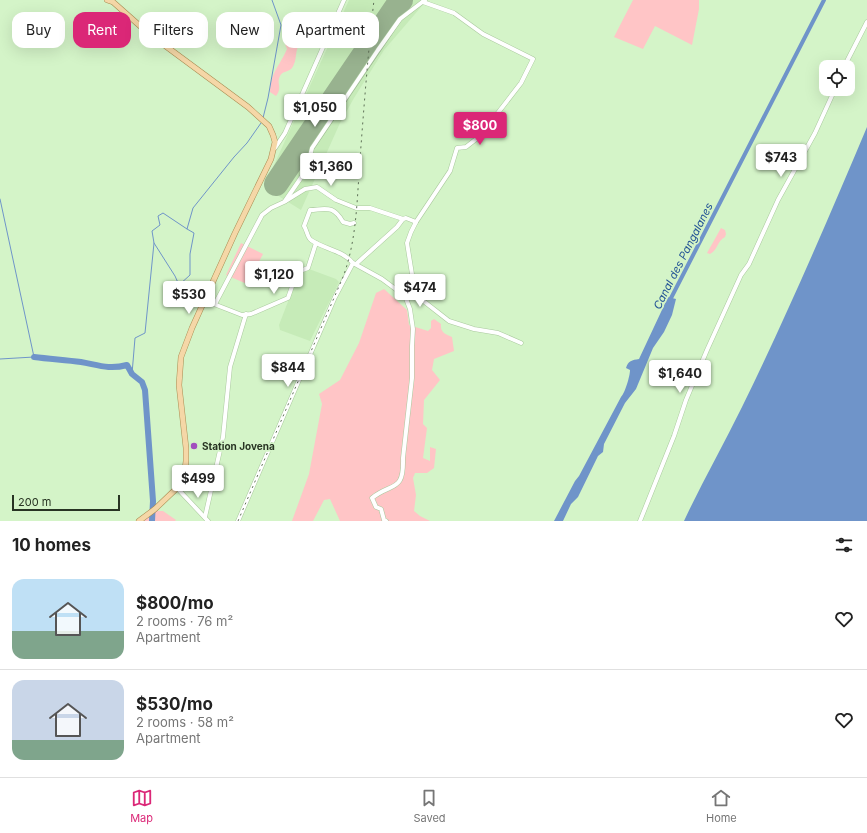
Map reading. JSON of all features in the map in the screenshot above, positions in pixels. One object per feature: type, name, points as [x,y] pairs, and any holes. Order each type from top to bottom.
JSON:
[{"type":"main road","points":[[107,0],[113,2],[148,34],[248,107],[269,126],[273,135],[275,148],[262,181],[238,228],[206,301],[192,328],[181,357],[179,385],[186,448],[184,476],[177,488],[150,514],[139,521]]},
{"type":"street","points":[[275,148],[285,134],[344,0]]},
{"type":"street","points":[[284,202],[307,169],[312,148],[378,50],[400,19],[424,1],[454,13],[483,34],[533,59],[521,83],[480,136],[466,147],[457,148],[450,171],[416,222],[407,243],[412,274],[405,296]]},
{"type":"street","points":[[848,60],[867,22]]},
{"type":"street","points":[[640,521],[674,436],[686,400],[707,350],[741,275],[749,264],[778,200],[815,133],[831,96]]},
{"type":"street","points":[[214,304],[262,215],[305,188],[317,187],[336,200],[356,208],[370,208],[416,222]]},
{"type":"street","points":[[354,223],[350,224],[343,222],[338,214],[325,208],[310,210],[304,226],[309,238],[316,243],[325,248],[332,249],[349,259],[354,264],[382,279],[405,296],[410,309],[413,329],[412,378],[403,470],[396,486],[378,493],[372,498],[376,507],[381,510],[384,520],[386,521]]},
{"type":"street","points":[[238,521],[335,297],[354,264],[397,227],[403,219]]},
{"type":"street","points":[[206,301],[242,315],[288,298],[297,272],[308,268],[316,243]]},
{"type":"street","points":[[405,296],[418,296],[449,321],[474,329],[498,333],[521,343]]},
{"type":"street","points":[[206,519],[223,437],[230,367],[246,314]]},
{"type":"street","points":[[177,488],[206,519]]},
{"type":"shaded area","points":[[349,0],[427,0],[384,50],[354,98],[340,123],[301,210],[264,187],[327,48],[379,48],[379,12],[344,12]]},
{"type":"shaded area","points":[[633,0],[699,0],[699,9],[692,45],[655,26],[643,49],[614,37]]},
{"type":"shaded area","points":[[298,48],[295,63],[292,68],[282,73],[280,76],[279,90],[276,96],[270,92],[272,79],[287,49]]},
{"type":"shaded area","points":[[721,228],[725,230],[725,237],[720,241],[713,252],[710,254],[707,253]]},
{"type":"shaded area","points":[[241,243],[263,254],[247,284],[226,275]]},
{"type":"shaded area","points":[[299,269],[309,269],[336,279],[339,282],[310,341],[280,330],[279,325],[299,273]]},
{"type":"shaded area","points":[[384,289],[407,310],[409,325],[428,331],[431,328],[431,321],[434,319],[441,324],[441,329],[447,335],[452,337],[454,351],[434,359],[432,370],[440,380],[424,400],[423,424],[427,428],[423,458],[430,461],[430,447],[436,449],[434,468],[427,473],[415,473],[413,478],[416,495],[414,511],[430,521],[340,521],[330,499],[324,500],[313,521],[292,521],[309,474],[322,404],[319,394],[340,380],[359,343],[376,293]]},
{"type":"shaded area","points":[[157,511],[163,511],[176,520],[143,521]]},
{"type":"water","points":[[867,127],[867,521],[684,521],[775,338]]},
{"type":"water","points":[[668,297],[676,299],[672,315],[664,332],[653,348],[636,389],[625,403],[604,444],[603,452],[598,456],[578,497],[571,504],[563,521],[554,521],[624,392],[630,373],[630,370],[626,368],[628,364],[631,361],[639,359]]},
{"type":"waterway","points":[[263,118],[281,25],[272,0]]},
{"type":"waterway","name":"Canal des Pangalanes","points":[[669,302],[824,0]]},
{"type":"waterway","points":[[132,374],[135,338],[145,333],[154,243],[152,231],[160,225],[158,216],[163,213],[187,229],[193,208],[247,143],[261,123]]},
{"type":"waterway","points":[[0,199],[34,357],[0,359]]},
{"type":"waterway","points":[[154,243],[179,285],[190,275],[190,254],[194,233],[187,229]]},
{"type":"waterway","points":[[34,357],[81,362],[109,367],[127,365],[132,374],[142,382],[145,390],[153,501],[152,521]]},
{"type":"runway","points":[[276,184],[401,0]]},
{"type":"railway","points":[[238,521],[348,263],[356,219],[366,80],[374,0]]},
{"type":"place","name":"Station Jovena","points":[[194,446]]}]
